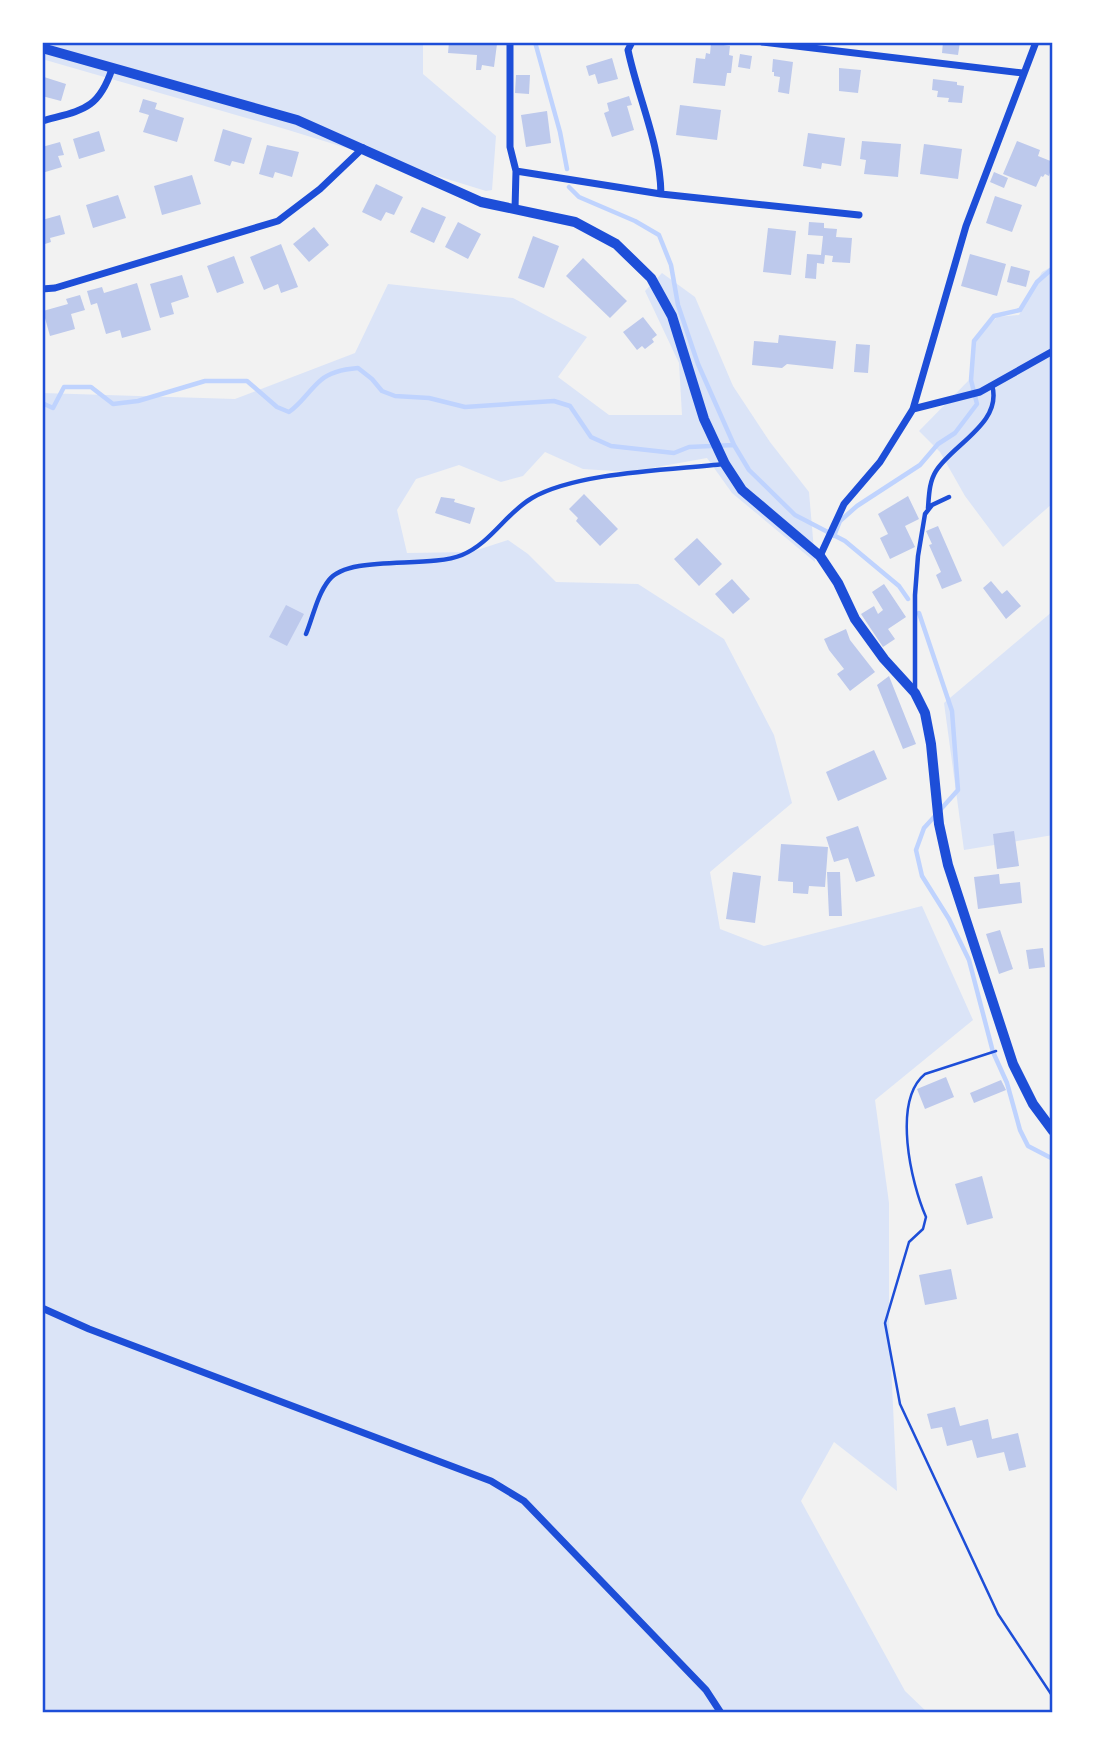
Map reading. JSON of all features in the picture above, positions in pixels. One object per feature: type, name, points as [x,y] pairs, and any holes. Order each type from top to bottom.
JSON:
[{"type":"street","points":[[510,42],[510,147],[516,171],[515,209]]},
{"type":"street","points":[[632,42],[628,50],[652,132],[661,175],[661,194]]},
{"type":"street","points":[[762,42],[1023,74]]},
{"type":"street","points":[[820,556],[836,516],[880,462],[913,409],[966,226],[1036,42]]},
{"type":"street","points":[[42,48],[297,120],[481,202],[575,222],[616,244],[651,278],[672,316],[704,419],[723,460],[742,490],[820,556],[838,583],[855,618],[876,649],[915,693],[925,713],[939,824],[948,865],[1013,1063],[1033,1104],[1053,1130]]},
{"type":"street","points":[[42,121],[89,107],[106,88],[112,69]]},
{"type":"street","points":[[42,289],[55,288],[278,220],[320,188],[363,148]]},
{"type":"street","points":[[516,171],[661,194],[859,215]]},
{"type":"street","points":[[913,409],[980,392],[1053,351]]},
{"type":"street","points":[[42,1308],[89,1329],[491,1481],[524,1501],[706,1690],[722,1713]]},
{"type":"lane","points":[[915,693],[915,595],[918,556],[934,474],[947,456],[976,431],[992,408],[995,394],[992,385]]},
{"type":"lane","points":[[306,634],[323,589],[331,577],[344,570],[374,564],[437,562],[462,555],[483,543],[528,500],[552,487],[723,460]]},
{"type":"lane","points":[[928,509],[949,497]]},
{"type":"path","points":[[1003,1049],[925,1074],[916,1081],[910,1095],[907,1141],[917,1196],[926,1217],[923,1229],[909,1242],[885,1324],[900,1404],[998,1614],[1053,1698]]},
{"type":"shaded area","points":[[42,42],[423,42],[423,74],[496,136],[492,190],[486,191],[285,129],[42,59]]},
{"type":"shaded area","points":[[1053,266],[1053,503],[1003,547],[965,496],[940,452],[919,431],[971,378],[975,339],[997,317],[1019,315],[1042,272]]},
{"type":"shaded area","points":[[662,273],[695,297],[733,386],[770,442],[809,492],[815,562],[732,493],[707,458],[629,472],[583,469],[545,452],[523,476],[501,482],[459,465],[416,479],[397,510],[407,553],[471,552],[508,540],[528,554],[556,582],[638,584],[724,639],[774,735],[792,803],[710,872],[720,929],[764,946],[922,906],[973,1020],[875,1100],[889,1203],[889,1321],[897,1491],[834,1442],[801,1501],[905,1691],[928,1713],[42,1713],[42,393],[235,399],[355,353],[388,284],[513,298],[587,337],[558,377],[609,415],[682,415],[679,363],[645,291]]},
{"type":"shaded area","points":[[1053,611],[1053,835],[964,850],[944,703]]},
{"type":"building","points":[[449,42],[497,44],[494,67],[482,65],[481,70],[476,70],[477,55],[448,53]]},
{"type":"building","points":[[943,42],[960,42],[958,55],[942,53]]},
{"type":"building","points":[[711,43],[730,46],[729,55],[733,56],[731,73],[727,73],[725,86],[693,83],[696,58],[705,59],[706,53],[710,54]]},
{"type":"building","points":[[740,54],[752,56],[750,69],[738,67]]},
{"type":"building","points":[[612,58],[618,79],[598,84],[595,74],[589,76],[586,66]]},
{"type":"building","points":[[773,59],[793,62],[789,94],[778,92],[780,77],[774,76],[772,72]]},
{"type":"building","points":[[839,68],[861,70],[858,93],[839,91]]},
{"type":"building","points":[[516,75],[530,75],[529,94],[515,93]]},
{"type":"building","points":[[44,77],[66,84],[61,101],[42,96]]},
{"type":"building","points":[[933,79],[957,82],[957,85],[964,86],[962,103],[948,102],[949,98],[937,97],[938,91],[932,90]]},
{"type":"building","points":[[629,96],[632,105],[627,106],[634,130],[612,137],[604,113],[609,111],[607,103]]},
{"type":"building","points":[[143,99],[157,103],[155,109],[184,118],[177,142],[143,132],[149,115],[139,112]]},
{"type":"building","points":[[680,105],[721,110],[717,140],[676,135]]},
{"type":"building","points":[[547,111],[551,143],[526,147],[521,115]]},
{"type":"building","points":[[223,129],[252,138],[244,164],[232,161],[230,166],[214,161]]},
{"type":"building","points":[[99,131],[105,151],[79,159],[73,139]]},
{"type":"building","points":[[808,133],[845,138],[841,166],[822,163],[821,169],[803,166]]},
{"type":"building","points":[[862,141],[901,144],[898,177],[864,174],[866,160],[860,159]]},
{"type":"building","points":[[1017,141],[1040,150],[1038,156],[1053,162],[1049,176],[1041,176],[1036,187],[1003,174]]},
{"type":"building","points":[[60,142],[64,155],[58,156],[62,167],[42,173],[42,147]]},
{"type":"building","points":[[924,144],[962,149],[958,179],[920,174]]},
{"type":"building","points":[[267,145],[299,152],[292,177],[275,172],[273,178],[259,174]]},
{"type":"building","points":[[994,172],[1008,178],[1004,188],[990,182]]},
{"type":"building","points":[[192,175],[201,204],[162,215],[154,186]]},
{"type":"building","points":[[376,184],[403,197],[394,215],[386,212],[381,221],[362,212]]},
{"type":"building","points":[[118,195],[126,218],[93,228],[86,205]]},
{"type":"building","points":[[995,196],[1022,205],[1012,232],[986,223]]},
{"type":"building","points":[[422,207],[446,217],[434,243],[410,232]]},
{"type":"building","points":[[60,215],[65,234],[50,238],[51,242],[42,245],[42,220]]},
{"type":"building","points":[[458,222],[481,234],[468,259],[445,247]]},
{"type":"building","points":[[809,222],[824,223],[824,228],[837,229],[836,237],[852,238],[850,263],[832,262],[833,256],[825,255],[824,264],[817,263],[816,279],[805,278],[807,254],[821,255],[823,236],[808,235]]},
{"type":"building","points":[[314,227],[329,245],[309,262],[293,244]]},
{"type":"building","points":[[768,228],[796,231],[791,275],[763,272]]},
{"type":"building","points":[[533,236],[559,246],[544,288],[518,278]]},
{"type":"building","points":[[281,244],[298,287],[281,293],[278,284],[264,290],[250,257]]},
{"type":"building","points":[[970,254],[1006,264],[997,296],[961,286]]},
{"type":"building","points":[[234,256],[244,283],[217,293],[207,266]]},
{"type":"building","points":[[583,258],[627,301],[610,318],[566,276]]},
{"type":"building","points":[[1011,266],[1030,271],[1026,287],[1007,282]]},
{"type":"building","points":[[182,275],[189,297],[171,303],[174,314],[160,318],[150,284]]},
{"type":"building","points":[[137,283],[151,330],[122,338],[120,330],[106,334],[97,303],[91,305],[87,291],[102,287],[104,293]]},
{"type":"building","points":[[80,295],[85,310],[71,314],[75,329],[50,336],[43,311],[68,304],[66,299]]},
{"type":"building","points":[[643,317],[657,335],[652,339],[654,342],[645,349],[642,346],[637,350],[623,332]]},
{"type":"building","points":[[779,335],[836,341],[833,369],[787,364],[782,368],[752,365],[754,341],[778,343]]},
{"type":"building","points":[[856,344],[870,345],[868,373],[854,372]]},
{"type":"building","points":[[584,494],[618,529],[600,546],[576,521],[578,518],[569,509]]},
{"type":"building","points":[[908,496],[919,519],[905,526],[915,547],[890,559],[880,538],[888,534],[878,514]]},
{"type":"building","points":[[441,497],[455,499],[454,502],[475,508],[470,524],[435,513]]},
{"type":"building","points":[[938,526],[962,581],[942,589],[936,575],[941,572],[926,531]]},
{"type":"building","points":[[697,538],[722,564],[699,586],[674,559]]},
{"type":"building","points":[[732,579],[750,599],[733,614],[715,594]]},
{"type":"building","points":[[991,581],[1002,594],[1007,590],[1021,606],[1006,619],[983,588]]},
{"type":"building","points":[[884,584],[906,617],[888,629],[895,639],[883,647],[861,614],[874,606],[878,614],[883,610],[872,592]]},
{"type":"building","points":[[286,605],[304,614],[287,646],[269,637]]},
{"type":"building","points":[[846,629],[850,640],[875,672],[850,691],[837,674],[844,669],[824,639]]},
{"type":"building","points":[[889,676],[916,744],[903,749],[877,685]]},
{"type":"building","points":[[874,750],[887,779],[838,801],[826,772]]},
{"type":"building","points":[[858,826],[875,876],[856,882],[848,858],[834,862],[826,837]]},
{"type":"building","points":[[1014,831],[1019,866],[997,869],[993,834]]},
{"type":"building","points":[[781,844],[828,847],[825,887],[809,886],[808,894],[793,893],[793,882],[778,881]]},
{"type":"building","points":[[733,872],[761,876],[755,923],[726,919]]},
{"type":"building","points":[[827,872],[840,872],[842,916],[829,916]]},
{"type":"building","points":[[999,874],[1000,884],[1020,882],[1022,903],[978,909],[974,877]]},
{"type":"building","points":[[1000,930],[1013,969],[999,974],[986,934]]},
{"type":"building","points":[[1043,948],[1045,967],[1029,969],[1026,950]]},
{"type":"building","points":[[946,1077],[954,1097],[925,1109],[917,1089]]},
{"type":"building","points":[[1001,1080],[1006,1090],[974,1103],[970,1093]]},
{"type":"building","points":[[982,1176],[993,1218],[967,1225],[955,1184]]},
{"type":"building","points":[[951,1269],[957,1299],[925,1305],[919,1275]]},
{"type":"building","points":[[955,1407],[960,1426],[988,1419],[992,1439],[1018,1433],[1026,1467],[1009,1471],[1004,1452],[977,1458],[972,1440],[947,1446],[942,1427],[931,1429],[927,1414]]},
{"type":"waterway","points":[[535,42],[560,132],[567,169]]},
{"type":"waterway","points":[[569,187],[579,197],[635,221],[659,235],[671,265],[678,305],[698,364],[734,445],[749,470],[795,515],[845,541],[899,586],[908,599]]},
{"type":"waterway","points":[[834,536],[840,521],[857,506],[920,465],[938,444],[955,433],[977,404],[971,380],[974,341],[994,316],[1020,310],[1037,282],[1053,268]]},
{"type":"waterway","points":[[42,403],[53,408],[64,387],[91,387],[113,404],[138,401],[205,381],[247,381],[277,407],[289,412],[325,377],[338,371],[358,368],[382,391],[395,396],[429,398],[465,407],[554,401],[570,406],[591,437],[611,446],[674,453],[689,447],[734,445]]},
{"type":"waterway","points":[[919,613],[952,711],[958,790],[941,809]]},
{"type":"waterway","points":[[935,816],[924,828],[916,850],[922,876],[949,919],[969,960],[993,1052],[1007,1083],[1020,1130],[1028,1146],[1053,1159]]}]
